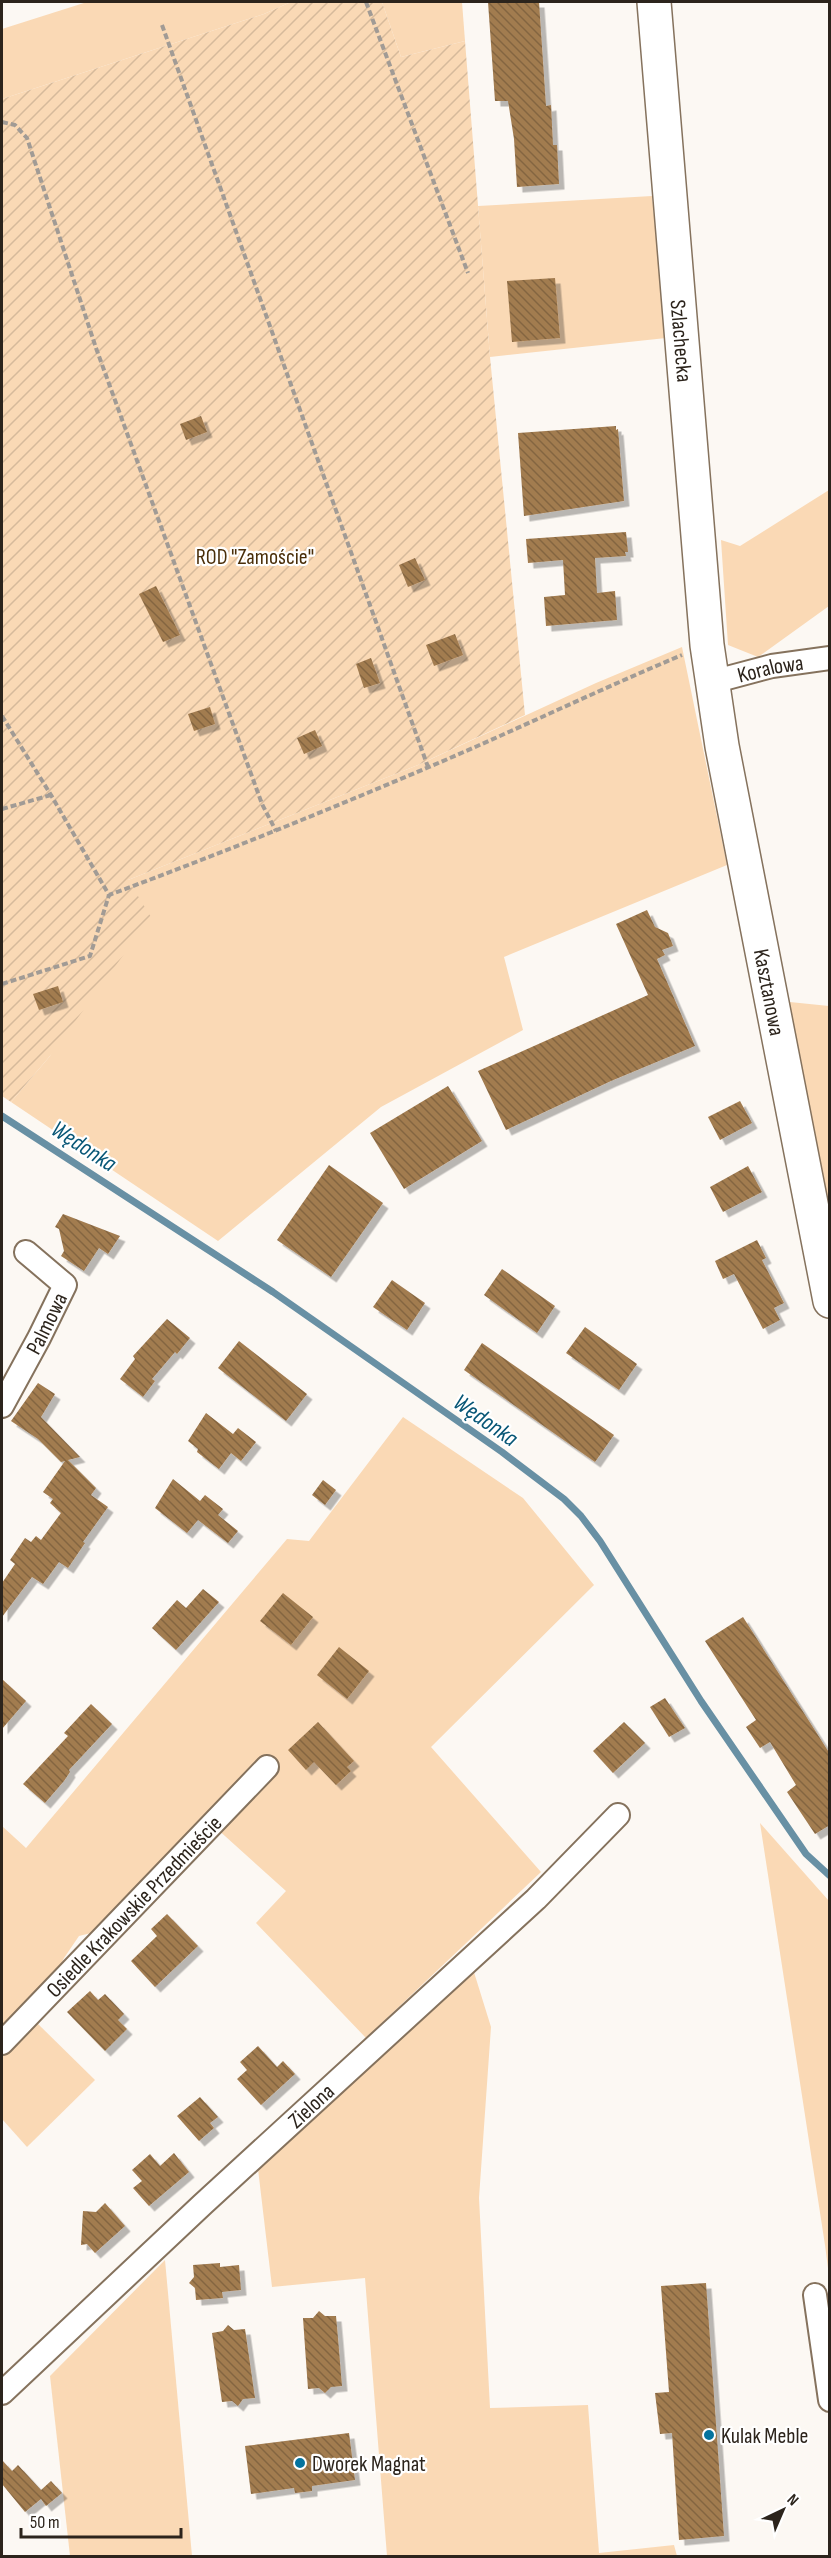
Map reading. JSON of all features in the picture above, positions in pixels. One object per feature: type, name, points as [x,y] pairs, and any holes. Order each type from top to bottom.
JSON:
[{"type":"street","name":"Szlachecka","points":[[654,2],[707,645],[712,682]]},
{"type":"street","name":"Koralowa","points":[[712,682],[772,666],[830,658]]},
{"type":"street","name":"Kasztanowa","points":[[712,682],[830,1301]]},
{"type":"street","name":"Palmowa","points":[[2,1406],[65,1285],[26,1252]]},
{"type":"street","name":"Osiedle Krakowskie Przedmieście","points":[[2,2043],[267,1767]]},
{"type":"street","name":"Zielona","points":[[2,2393],[203,2204],[536,1899],[618,1815]]},
{"type":"street","points":[[815,2295],[830,2400]]},
{"type":"path","points":[[366,2],[468,273]]},
{"type":"path","points":[[162,24],[428,767]]},
{"type":"path","points":[[2,122],[15,125],[27,138],[96,348],[262,804],[276,831]]},
{"type":"path","points":[[109,895],[276,831],[707,645]]},
{"type":"path","points":[[2,716],[109,895],[90,956],[2,984]]},
{"type":"path","points":[[2,809],[51,795]]},
{"type":"green space","points":[[87,2],[291,2],[264,14],[2,99],[2,29]]},
{"type":"green space","name":"ROD \"Zamoście\"","points":[[291,2],[382,2],[401,57],[465,41],[490,357],[525,715],[418,765],[128,880],[151,917],[50,1056],[11,1102],[2,1096],[2,99],[264,14]]},
{"type":"green space","points":[[382,2],[462,2],[465,41],[401,57]]},
{"type":"green space","points":[[652,196],[666,338],[490,357],[478,206]]},
{"type":"green space","points":[[829,490],[829,606],[758,657],[728,645],[721,540],[740,546]]},
{"type":"green space","points":[[682,647],[727,865],[504,957],[523,1030],[381,1107],[218,1241],[11,1102],[50,1056],[128,880],[418,765],[596,683]]},
{"type":"green space","points":[[780,1001],[829,1006],[829,1234]]},
{"type":"green space","points":[[403,1417],[523,1498],[594,1585],[431,1747],[541,1872],[366,2038],[256,1923],[286,1891],[205,1818],[99,1931],[79,1936],[64,1958],[50,1987],[2,2031],[2,1826],[26,1848],[287,1539],[309,1541]]},
{"type":"green space","points":[[760,1823],[829,1901],[829,2276],[825,2245]]},
{"type":"green space","points":[[473,1969],[491,2027],[479,2198],[490,2408],[588,2405],[599,2553],[674,2545],[677,2556],[387,2556],[365,2278],[272,2287],[258,2169]]},
{"type":"green space","points":[[36,2022],[95,2080],[27,2147],[2,2119],[2,2056]]},
{"type":"green space","points":[[165,2260],[192,2556],[70,2556],[50,2376]]},
{"type":"building","points":[[488,2],[539,2],[546,106],[551,105],[553,145],[557,145],[559,184],[517,187],[514,139],[508,101],[495,101]]},
{"type":"building","points":[[555,278],[560,338],[512,342],[507,281]]},
{"type":"building","points":[[201,416],[207,432],[186,440],[180,424]]},
{"type":"building","points":[[616,426],[624,501],[524,516],[518,433]]},
{"type":"building","points":[[626,532],[628,552],[625,552],[626,556],[595,558],[597,593],[615,591],[617,620],[546,626],[544,597],[565,595],[563,560],[528,563],[526,539]]},
{"type":"building","points":[[415,558],[425,580],[408,587],[399,565]]},
{"type":"building","points":[[156,586],[180,635],[163,642],[139,594]]},
{"type":"building","points":[[455,634],[463,655],[434,666],[426,645]]},
{"type":"building","points":[[371,658],[380,683],[364,688],[356,664]]},
{"type":"building","points":[[210,707],[215,724],[194,731],[188,714]]},
{"type":"building","points":[[315,730],[322,746],[304,754],[297,738]]},
{"type":"building","points":[[647,910],[655,927],[668,933],[673,946],[662,950],[665,955],[657,959],[695,1046],[611,1081],[506,1130],[478,1071],[648,995],[616,924]]},
{"type":"building","points":[[58,986],[63,1002],[39,1010],[33,994]]},
{"type":"building","points":[[448,1086],[482,1141],[404,1189],[370,1133]]},
{"type":"building","points":[[740,1101],[752,1123],[720,1140],[708,1117]]},
{"type":"building","points":[[329,1165],[383,1203],[331,1277],[277,1240]]},
{"type":"building","points":[[748,1166],[762,1192],[723,1212],[710,1187]]},
{"type":"building","points":[[63,1214],[120,1236],[108,1254],[99,1248],[84,1271],[61,1256],[64,1251],[59,1229],[55,1227]]},
{"type":"building","points":[[757,1240],[766,1258],[762,1260],[784,1303],[774,1308],[780,1320],[763,1329],[734,1274],[723,1279],[715,1261]]},
{"type":"building","points":[[502,1269],[555,1306],[537,1333],[484,1295]]},
{"type":"building","points":[[392,1280],[425,1303],[407,1330],[373,1307]]},
{"type":"building","points":[[167,1319],[190,1338],[152,1379],[155,1381],[143,1397],[120,1379],[135,1359],[133,1356]]},
{"type":"building","points":[[585,1327],[637,1364],[619,1390],[566,1353]]},
{"type":"building","points":[[239,1341],[307,1394],[286,1421],[218,1368]]},
{"type":"building","points":[[482,1343],[614,1435],[595,1462],[464,1370]]},
{"type":"building","points":[[38,1383],[55,1394],[41,1417],[80,1457],[68,1460],[96,1488],[91,1495],[108,1507],[68,1568],[59,1562],[43,1584],[32,1577],[2,1617],[2,1583],[15,1564],[10,1560],[25,1538],[31,1542],[36,1536],[41,1540],[61,1513],[50,1503],[53,1499],[43,1492],[65,1461],[61,1462],[38,1439],[11,1421]]},
{"type":"building","points":[[206,1413],[233,1434],[238,1428],[256,1442],[241,1461],[231,1453],[219,1469],[197,1452],[198,1449],[188,1441]]},
{"type":"building","points":[[173,1479],[200,1501],[205,1495],[223,1509],[218,1515],[238,1531],[228,1543],[198,1520],[187,1533],[155,1508]]},
{"type":"building","points":[[323,1480],[336,1490],[325,1505],[312,1495]]},
{"type":"building","points":[[203,1589],[219,1602],[176,1650],[152,1628],[177,1600],[186,1608]]},
{"type":"building","points":[[283,1593],[313,1617],[291,1645],[260,1621]]},
{"type":"building","points":[[743,1617],[830,1754],[830,1825],[815,1834],[787,1792],[796,1785],[770,1742],[760,1748],[746,1727],[756,1720],[705,1641]]},
{"type":"building","points":[[339,1647],[369,1671],[347,1699],[317,1675]]},
{"type":"building","points":[[2,1679],[26,1701],[2,1729]]},
{"type":"building","points":[[665,1698],[685,1728],[669,1737],[650,1707]]},
{"type":"building","points":[[91,1704],[112,1724],[69,1770],[64,1781],[45,1803],[23,1784],[68,1736],[64,1733]]},
{"type":"building","points":[[318,1722],[354,1761],[347,1767],[351,1771],[336,1785],[314,1762],[306,1770],[288,1750]]},
{"type":"building","points":[[624,1722],[645,1743],[613,1773],[593,1751]]},
{"type":"building","points":[[167,1914],[198,1946],[155,1987],[131,1961],[157,1936],[151,1929]]},
{"type":"building","points":[[90,1991],[98,2000],[105,1994],[124,2014],[118,2020],[127,2029],[105,2051],[67,2012]]},
{"type":"building","points":[[258,2046],[277,2067],[283,2061],[295,2074],[261,2105],[237,2079],[247,2070],[240,2062]]},
{"type":"building","points":[[200,2097],[218,2117],[210,2123],[214,2128],[199,2141],[177,2116]]},
{"type":"building","points":[[174,2153],[189,2172],[149,2206],[133,2188],[142,2181],[132,2170],[150,2154],[160,2166]]},
{"type":"building","points":[[105,2203],[125,2226],[95,2253],[87,2244],[81,2245],[83,2211],[96,2212]]},
{"type":"building","points":[[220,2263],[220,2267],[239,2265],[241,2290],[222,2292],[223,2298],[196,2300],[195,2288],[189,2283],[194,2277],[193,2265]]},
{"type":"building","points":[[706,2283],[724,2536],[679,2540],[672,2433],[660,2434],[655,2393],[669,2392],[661,2286]]},
{"type":"building","points":[[319,2311],[325,2316],[336,2316],[342,2386],[331,2387],[325,2393],[319,2388],[308,2389],[303,2318],[313,2318]]},
{"type":"building","points":[[228,2325],[234,2330],[245,2329],[255,2398],[243,2399],[238,2406],[232,2401],[222,2402],[212,2333],[223,2331]]},
{"type":"building","name":"Dworek Magnat","points":[[349,2433],[355,2480],[312,2486],[312,2491],[295,2493],[294,2488],[251,2494],[245,2446]]},
{"type":"building","points":[[2,2460],[12,2471],[18,2465],[41,2490],[51,2481],[62,2493],[46,2506],[41,2499],[25,2512],[2,2484]]},
{"type":"waterway","name":"Wędonka","points":[[2,1116],[273,1292],[502,1452],[564,1499],[581,1516],[600,1541],[701,1701],[806,1854],[830,1876]]},
{"type":"place","name":"Kulak Meble","points":[[709,2435]]},
{"type":"place","name":"Dworek Magnat","points":[[300,2463]]}]
